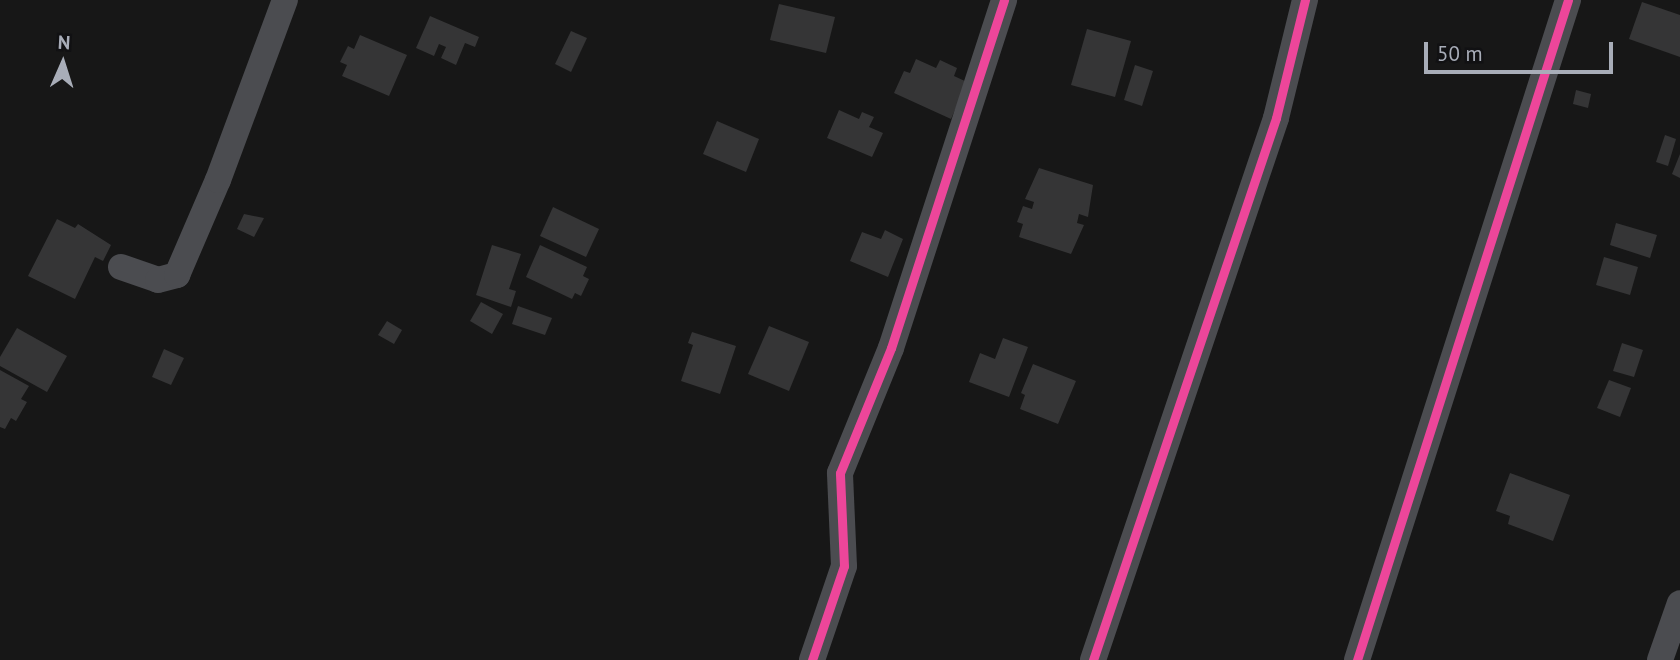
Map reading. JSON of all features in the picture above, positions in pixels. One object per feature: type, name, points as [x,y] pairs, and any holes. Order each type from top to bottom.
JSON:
[{"type":"street","points":[[121,267],[158,280],[177,275],[218,180],[285,0]]},
{"type":"street","points":[[812,660],[844,566],[841,473],[891,348],[1004,0]]},
{"type":"street","points":[[1093,660],[1276,118],[1305,0]]},
{"type":"street","points":[[1357,660],[1568,0]]},
{"type":"street","points":[[1660,660],[1680,603]]},
{"type":"building","points":[[1642,2],[1680,15],[1680,57],[1629,39]]},
{"type":"building","points":[[779,4],[835,17],[826,53],[770,40]]},
{"type":"building","points":[[430,16],[479,37],[475,47],[465,43],[456,65],[441,58],[446,47],[439,44],[434,56],[416,48]]},
{"type":"building","points":[[1087,29],[1131,41],[1115,97],[1071,85]]},
{"type":"building","points":[[571,31],[587,38],[571,72],[555,64]]},
{"type":"building","points":[[360,35],[407,55],[389,96],[342,76],[347,65],[340,62],[348,46],[354,49]]},
{"type":"building","points":[[916,59],[936,68],[940,60],[957,68],[954,76],[967,82],[951,119],[894,93],[904,71],[910,73]]},
{"type":"building","points":[[1135,65],[1153,71],[1142,106],[1124,100]]},
{"type":"building","points":[[1576,90],[1591,94],[1588,108],[1573,104]]},
{"type":"building","points":[[839,110],[859,119],[862,112],[874,117],[869,127],[883,133],[872,157],[827,138]]},
{"type":"building","points":[[717,121],[759,139],[746,172],[703,154]]},
{"type":"building","points":[[1665,135],[1676,139],[1668,166],[1656,162]]},
{"type":"building","points":[[1680,154],[1680,178],[1672,174]]},
{"type":"building","points":[[1039,168],[1093,185],[1088,217],[1079,214],[1077,223],[1084,225],[1071,254],[1019,237],[1023,224],[1017,222],[1023,206],[1032,209],[1034,202],[1025,199]]},
{"type":"building","points":[[553,207],[599,229],[586,257],[540,236]]},
{"type":"building","points":[[244,214],[264,218],[254,237],[237,229]]},
{"type":"building","points":[[57,219],[75,228],[78,224],[111,245],[103,261],[95,257],[75,299],[28,276]]},
{"type":"building","points":[[1616,223],[1657,235],[1650,258],[1610,245]]},
{"type":"building","points":[[885,230],[903,239],[888,277],[850,261],[862,232],[881,239]]},
{"type":"building","points":[[492,245],[521,254],[509,289],[516,291],[511,307],[476,295]]},
{"type":"building","points":[[540,245],[587,267],[583,276],[589,279],[581,296],[575,293],[572,299],[526,277]]},
{"type":"building","points":[[1604,257],[1638,267],[1630,295],[1596,285]]},
{"type":"building","points":[[481,302],[503,314],[492,334],[470,321]]},
{"type":"building","points":[[518,306],[552,318],[545,335],[512,324]]},
{"type":"building","points":[[387,321],[402,330],[394,344],[378,335]]},
{"type":"building","points":[[769,326],[809,342],[789,391],[748,374]]},
{"type":"building","points":[[17,328],[67,356],[47,392],[0,366],[0,357]]},
{"type":"building","points":[[692,332],[736,346],[720,394],[681,381],[693,345],[688,343]]},
{"type":"building","points":[[1003,338],[1028,347],[1009,397],[969,382],[980,353],[995,359]]},
{"type":"building","points":[[1622,343],[1643,350],[1634,377],[1613,371]]},
{"type":"building","points":[[164,349],[184,358],[171,385],[152,377]]},
{"type":"building","points":[[1033,364],[1076,381],[1058,424],[1020,409],[1025,395],[1021,393]]},
{"type":"building","points":[[0,370],[29,386],[21,399],[27,402],[16,421],[11,418],[5,429],[0,427]]},
{"type":"building","points":[[1609,380],[1631,388],[1620,417],[1597,408]]},
{"type":"building","points":[[1510,473],[1570,495],[1553,541],[1508,524],[1510,516],[1496,511]]},
{"type":"cycle path","points":[[812,660],[844,566],[840,473],[891,348],[1004,0]]},
{"type":"cycle path","points":[[1093,660],[1276,118],[1305,0]]},
{"type":"cycle path","points":[[1357,660],[1568,0]]}]
